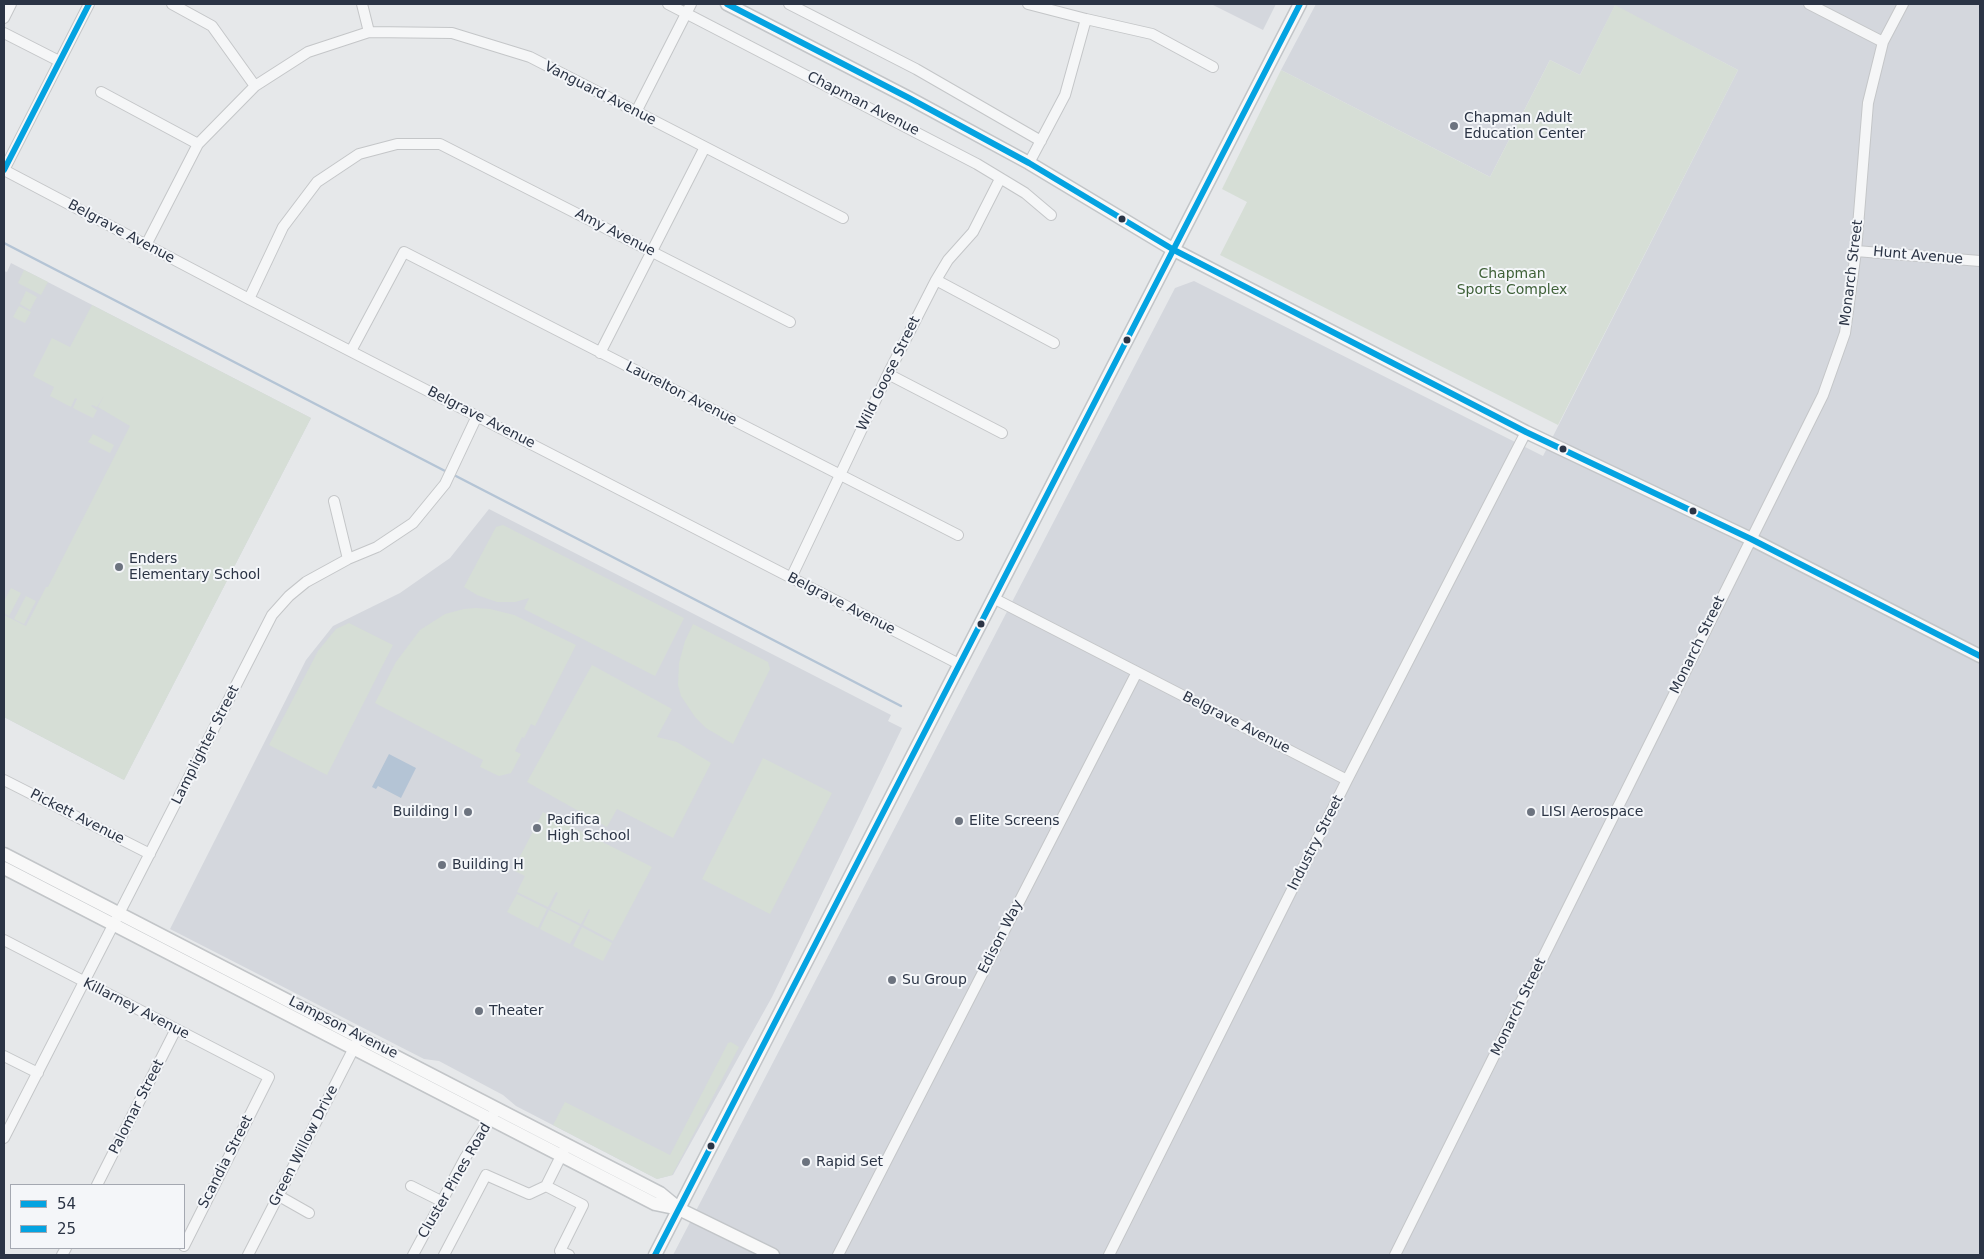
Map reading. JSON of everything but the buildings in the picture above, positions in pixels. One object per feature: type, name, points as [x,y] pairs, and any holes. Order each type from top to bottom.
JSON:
[{"type":"main road","points":[[727,4],[909,98],[1029,163],[1174,250],[1526,432],[1751,539],[1980,656]]},
{"type":"main road","points":[[655,1255],[992,598],[1300,4]]},
{"type":"main road","name":"Lampson Avenue","points":[[4,854],[117,919],[357,1042],[497,1108],[660,1193],[679,1209],[773,1255]]},
{"type":"main road","name":"Lampson Avenue","points":[[4,868],[117,919]]},
{"type":"main road","name":"Lampson Avenue","points":[[357,1042],[490,1120],[655,1204],[679,1209]]},
{"type":"street","points":[[4,18],[11,4]]},
{"type":"street","points":[[4,170],[89,4]]},
{"type":"street","points":[[172,4],[212,26],[255,86]]},
{"type":"street","points":[[362,4],[369,32]]},
{"type":"street","name":"Chapman Avenue","points":[[668,4],[689,8],[934,141],[1025,193],[1051,215]]},
{"type":"street","points":[[789,4],[916,69],[1041,141]]},
{"type":"street","points":[[1028,4],[1152,34],[1214,67]]},
{"type":"street","points":[[1809,4],[1883,42]]},
{"type":"street","name":"Monarch Street","points":[[1395,1255],[1823,395],[1845,333],[1856,251],[1868,104],[1883,42],[1903,4]]},
{"type":"street","points":[[636,112],[689,8]]},
{"type":"street","points":[[1029,163],[1065,95],[1086,19]]},
{"type":"street","name":"Vanguard Avenue","points":[[146,245],[198,144],[255,86],[308,52],[369,32],[452,33],[530,57],[843,218]]},
{"type":"street","points":[[4,33],[59,61]]},
{"type":"street","points":[[102,92],[198,144]]},
{"type":"street","name":"Amy Avenue","points":[[249,299],[283,227],[317,182],[359,154],[397,144],[440,144],[790,322]]},
{"type":"street","points":[[600,353],[705,147]]},
{"type":"street","name":"Belgrave Avenue","points":[[4,170],[249,299],[959,664]]},
{"type":"street","name":"Wild Goose Street","points":[[791,578],[888,374],[936,280],[948,260],[973,232],[1000,178]]},
{"type":"street","name":"Hunt Avenue","points":[[1856,251],[1980,261]]},
{"type":"street","name":"Laurelton Avenue","points":[[351,351],[404,252],[958,535]]},
{"type":"street","points":[[936,280],[1054,343]]},
{"type":"street","points":[[888,374],[1002,433]]},
{"type":"street","name":"Lamplighter Street","points":[[4,1138],[272,614],[306,582],[348,558],[378,547],[413,523],[430,505],[445,484],[477,416]]},
{"type":"street","name":"Industry Street","points":[[1109,1255],[1347,780],[1526,432]]},
{"type":"street","points":[[334,502],[348,558]]},
{"type":"street","name":"Belgrave Avenue","points":[[992,598],[1347,780]]},
{"type":"street","name":"Edison Way","points":[[838,1255],[1137,672]]},
{"type":"street","name":"Pickett Avenue","points":[[4,780],[150,854]]},
{"type":"street","name":"Killarney Avenue","points":[[4,940],[269,1077]]},
{"type":"street","name":"Palomar Street","points":[[98,1184],[176,1029]]},
{"type":"street","name":"Green Willow Drive","points":[[248,1255],[357,1042]]},
{"type":"street","points":[[4,1056],[38,1074]]},
{"type":"street","name":"Scandia Street","points":[[185,1243],[269,1077]]},
{"type":"street","name":"Cluster Pines Road","points":[[413,1255],[497,1108]]},
{"type":"street","points":[[444,1255],[486,1175],[529,1194],[546,1186],[568,1145]]},
{"type":"street","points":[[411,1186],[442,1202]]},
{"type":"street","points":[[546,1186],[583,1205],[565,1253]]},
{"type":"street","points":[[278,1196],[309,1213]]},
{"type":"shaded area","points":[[1211,4],[1276,4],[1263,30]]},
{"type":"shaded area","points":[[1316,4],[1980,4],[1980,1255],[673,1255],[1175,288],[1194,281],[1543,456],[1738,70],[1615,6],[1580,75],[1550,60],[1490,177],[1281,70]]},
{"type":"shaded area","name":"Enders Elementary School","points":[[11,263],[311,418],[124,780],[4,717],[4,271],[7,272]]},
{"type":"shaded area","name":"Pacifica High School","points":[[489,509],[891,715],[888,721],[902,728],[772,997],[673,1175],[657,1179],[516,1106],[503,1095],[439,1061],[424,1059],[170,929],[306,660],[333,626],[400,593],[450,558]]},
{"type":"green space","name":"Chapman Sports Complex","points":[[1615,5],[1738,70],[1558,425],[1220,255],[1247,202],[1222,189],[1281,70],[1490,177],[1550,60],[1580,75]]},
{"type":"green space","points":[[24,270],[48,282],[41,295],[18,283]]},
{"type":"green space","points":[[26,291],[37,297],[30,310],[20,304]]},
{"type":"green space","name":"Enders Elementary School","points":[[92,305],[311,418],[124,780],[4,717],[4,615],[26,626],[46,587],[48,587],[130,426],[98,407],[104,396],[97,407],[91,406],[97,410],[93,418],[73,408],[77,399],[75,398],[71,407],[50,396],[54,387],[33,376],[52,338],[70,347]]},
{"type":"green space","points":[[19,306],[31,312],[25,323],[13,317]]},
{"type":"green space","points":[[93,434],[114,445],[110,453],[88,442]]},
{"type":"green space","points":[[503,525],[684,618],[655,676],[524,609],[529,598],[515,602],[497,602],[477,595],[464,587],[496,527]]},
{"type":"green space","points":[[11,588],[21,593],[9,616],[4,613],[4,601]]},
{"type":"green space","points":[[26,596],[36,601],[24,624],[14,619]]},
{"type":"green space","points":[[476,608],[490,609],[514,615],[576,645],[535,726],[531,724],[524,738],[522,737],[515,751],[521,754],[511,773],[499,776],[480,767],[483,760],[375,703],[396,662],[420,630],[445,614]]},
{"type":"green space","points":[[349,623],[393,645],[327,775],[269,745],[318,651],[336,629]]},
{"type":"green space","points":[[693,624],[768,662],[770,669],[733,744],[706,728],[695,717],[681,696],[678,685],[679,663],[685,641]]},
{"type":"green space","points":[[592,665],[672,709],[657,737],[677,742],[711,763],[673,838],[617,809],[607,827],[527,782]]},
{"type":"green space","points":[[763,758],[832,793],[770,914],[702,879]]},
{"type":"green space","points":[[543,812],[652,867],[613,941],[583,925],[589,909],[581,924],[550,909],[558,893],[556,892],[548,907],[517,892],[525,876],[513,870]]},
{"type":"green space","points":[[517,894],[547,909],[538,928],[507,912]]},
{"type":"green space","points":[[549,910],[580,926],[570,944],[540,929]]},
{"type":"green space","points":[[582,927],[612,943],[603,961],[573,946]]},
{"type":"green space","points":[[731,1042],[739,1047],[672,1175],[657,1179],[553,1125],[565,1102],[670,1155],[728,1043]]},
{"type":"water","points":[[389,754],[416,768],[401,798],[378,786],[376,789],[372,787]]},
{"type":"waterway","points":[[4,243],[447,472]]},
{"type":"waterway","points":[[452,474],[901,706]]},
{"type":"transit line","name":"54","points":[[4,170],[89,4]]},
{"type":"transit line","name":"54","points":[[727,4],[909,98],[1029,163],[1174,250],[1526,432],[1751,539],[1980,656]]},
{"type":"transit line","name":"25","points":[[655,1255],[1300,4]]},
{"type":"place","name":"Chapman Adult Education Center","points":[[1454,126]]},
{"type":"place","name":"Enders Elementary School","points":[[119,567]]},
{"type":"place","name":"Building I","points":[[468,812]]},
{"type":"place","name":"LISI Aerospace","points":[[1531,812]]},
{"type":"place","name":"Elite Screens","points":[[959,821]]},
{"type":"place","name":"Pacifica High School","points":[[537,828]]},
{"type":"place","name":"Building H","points":[[442,865]]},
{"type":"place","name":"Su Group","points":[[892,980]]},
{"type":"place","name":"Theater","points":[[479,1011]]},
{"type":"place","name":"Rapid Set","points":[[806,1162]]}]
